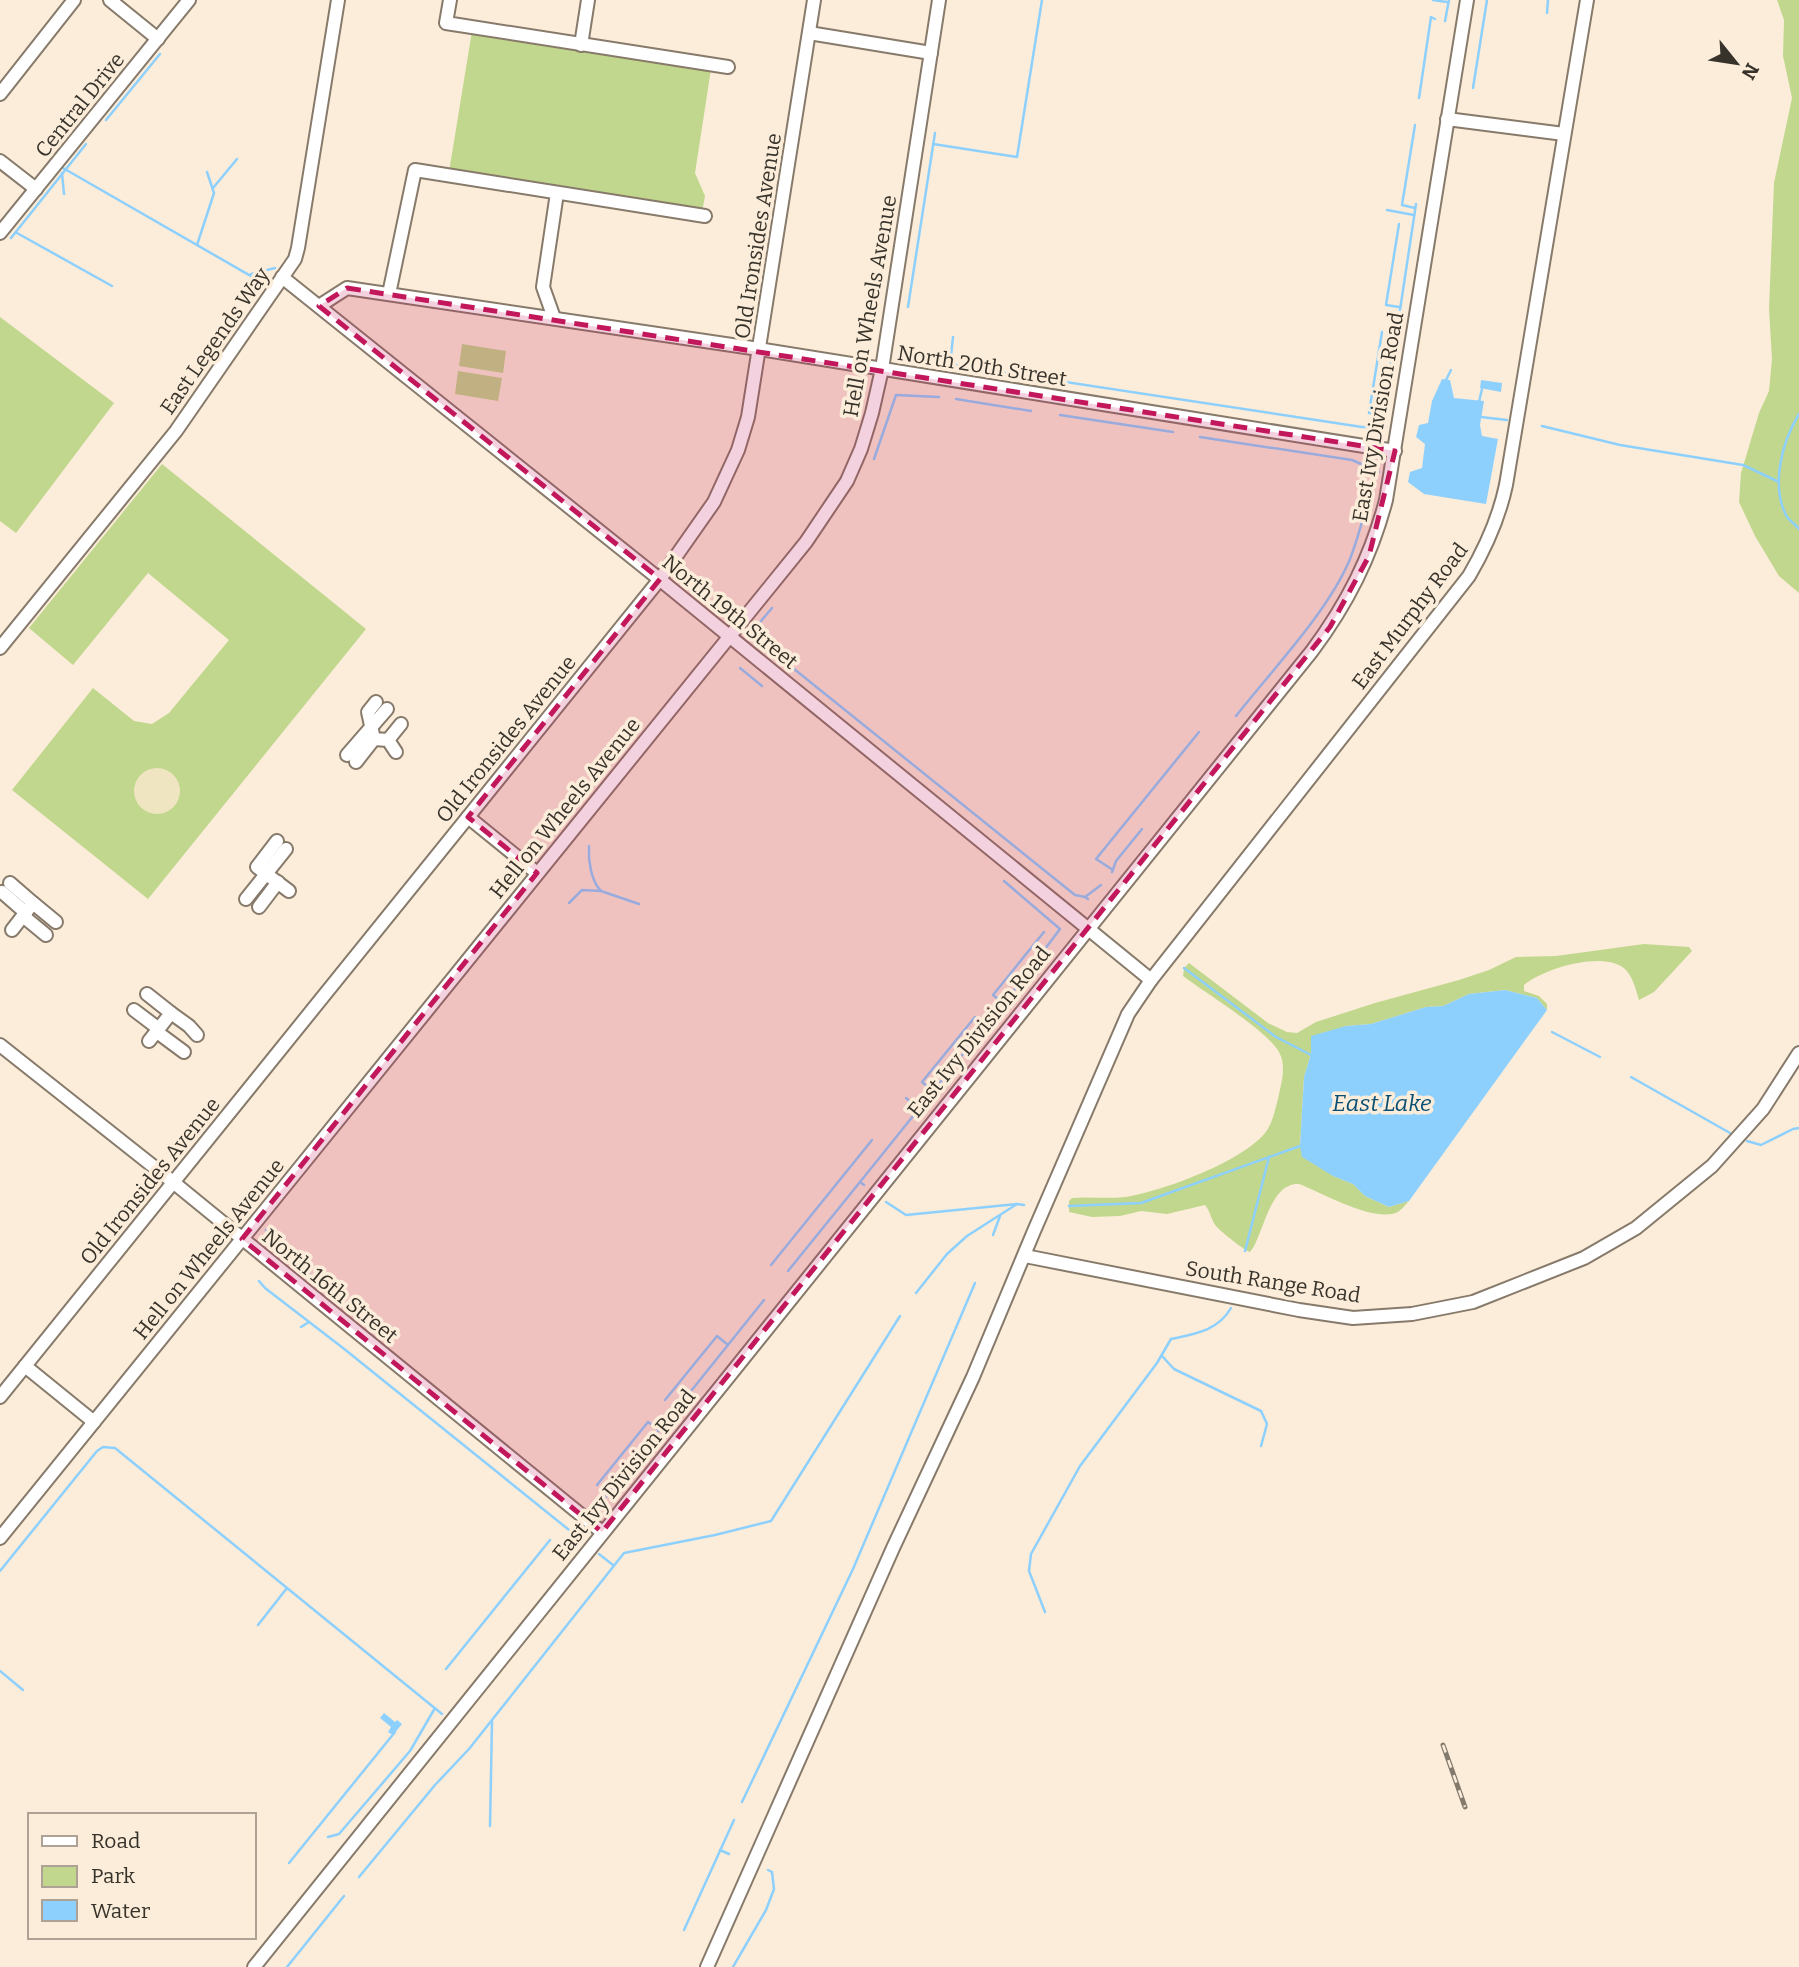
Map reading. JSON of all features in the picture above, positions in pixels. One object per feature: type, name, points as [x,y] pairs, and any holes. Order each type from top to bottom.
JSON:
[{"type":"street","points":[[0,94],[74,0]]},
{"type":"street","points":[[110,0],[158,39]]},
{"type":"street","name":"Central Drive","points":[[0,233],[188,0]]},
{"type":"street","name":"East Legends Way","points":[[0,648],[176,431],[295,259],[338,0]]},
{"type":"street","points":[[450,0],[446,23],[728,67]]},
{"type":"street","points":[[581,45],[588,0]]},
{"type":"street","name":"Old Ironsides Avenue","points":[[0,1397],[660,579],[705,517],[732,466],[748,417],[814,0]]},
{"type":"street","name":"Hell on Wheels Avenue","points":[[0,1538],[806,542],[847,481],[867,433],[882,369],[939,0]]},
{"type":"street","name":"East Ivy Division Road","points":[[254,1967],[1312,651],[1344,606],[1369,556],[1379,528],[1395,451],[1467,0]]},
{"type":"street","name":"East Murphy Road","points":[[707,1967],[893,1548],[973,1377],[1034,1231],[1137,999],[1469,576],[1485,547],[1501,508],[1506,485],[1587,0]]},
{"type":"street","points":[[809,33],[931,53]]},
{"type":"street","points":[[1447,119],[1564,134]]},
{"type":"street","points":[[0,161],[36,189]]},
{"type":"street","points":[[388,294],[415,170],[705,216]]},
{"type":"street","points":[[554,318],[543,287],[557,193]]},
{"type":"street","name":"North 19th Street","points":[[282,277],[660,579],[1151,981]]},
{"type":"street","name":"North 20th Street","points":[[319,306],[347,288],[759,349],[1395,451]]},
{"type":"street","points":[[352,758],[373,733],[381,706]]},
{"type":"street","points":[[388,740],[401,723]]},
{"type":"street","points":[[373,733],[388,740],[396,752]]},
{"type":"street","points":[[468,817],[537,873]]},
{"type":"street","points":[[281,845],[257,867],[289,891]]},
{"type":"street","points":[[246,899],[266,874]]},
{"type":"street","points":[[259,907],[278,883]]},
{"type":"street","points":[[6,888],[46,935]]},
{"type":"street","points":[[27,911],[56,922]]},
{"type":"street","points":[[12,930],[27,911]]},
{"type":"street","points":[[147,994],[197,1035]]},
{"type":"street","points":[[134,1010],[155,1034],[184,1052]]},
{"type":"street","points":[[155,1034],[171,1013]]},
{"type":"street","name":"North 16th Street","points":[[0,1045],[173,1182],[602,1532]]},
{"type":"street","name":"South Range Road","points":[[1025,1256],[1298,1310],[1353,1318],[1412,1314],[1473,1302],[1584,1258],[1636,1228],[1712,1166],[1763,1109],[1799,1053]]},
{"type":"street","points":[[25,1366],[94,1423]]},
{"type":"highlighted area","points":[[347,288],[1395,451],[1369,556],[1330,627],[602,1532],[242,1239],[537,873],[468,817],[660,579],[319,306]]},
{"type":"green space","points":[[1777,0],[1799,0],[1799,593],[1779,576],[1739,502],[1741,473],[1759,413],[1769,391],[1772,359],[1769,309],[1774,183],[1792,98],[1783,56],[1784,20]]},
{"type":"green space","points":[[472,31],[711,69],[695,173],[705,196],[702,212],[449,172]]},
{"type":"green space","points":[[0,317],[114,403],[16,533],[0,521]]},
{"type":"green space","points":[[462,344],[506,351],[503,373],[459,366]]},
{"type":"green space","points":[[458,371],[502,378],[498,401],[455,394]]},
{"type":"green space","points":[[162,464],[366,629],[148,899],[12,790],[93,688],[134,721],[152,724],[169,713],[229,640],[148,573],[73,665],[29,628]]},
{"type":"green space","points":[[1644,944],[1689,947],[1692,951],[1654,992],[1639,1000],[1625,969],[1603,961],[1588,961],[1545,973],[1524,985],[1524,991],[1539,996],[1547,1004],[1547,1010],[1537,998],[1505,990],[1469,994],[1443,1006],[1426,1007],[1371,1024],[1346,1026],[1311,1054],[1304,1077],[1300,1146],[1333,1176],[1353,1184],[1365,1196],[1389,1207],[1409,1201],[1397,1212],[1370,1212],[1299,1184],[1289,1186],[1274,1201],[1250,1252],[1218,1229],[1205,1205],[1167,1214],[1141,1211],[1120,1216],[1092,1217],[1069,1212],[1069,1201],[1072,1198],[1131,1196],[1203,1173],[1254,1144],[1270,1126],[1283,1075],[1279,1052],[1273,1043],[1249,1023],[1183,976],[1184,968],[1189,963],[1268,1023],[1287,1032],[1297,1033],[1316,1022],[1459,980],[1516,957],[1556,956]]},
{"type":"sand","points":[[157,768],[173,775],[180,791],[173,807],[157,814],[141,807],[134,791],[141,775]]},
{"type":"water","points":[[1442,379],[1450,380],[1454,398],[1484,401],[1480,425],[1482,436],[1498,439],[1486,504],[1424,494],[1408,482],[1410,472],[1422,468],[1425,444],[1416,437],[1419,425],[1428,423],[1432,401]]},
{"type":"water","points":[[1481,380],[1502,383],[1501,392],[1480,388]]},
{"type":"water","name":"East Lake","points":[[1505,990],[1537,998],[1547,1010],[1409,1201],[1389,1207],[1365,1196],[1353,1184],[1333,1176],[1302,1157],[1300,1146],[1304,1077],[1311,1054],[1311,1036],[1346,1026],[1371,1024],[1426,1007],[1443,1006],[1469,994]]},
{"type":"water","points":[[384,1713],[402,1724],[393,1735],[388,1732],[391,1727],[380,1718]]},
{"type":"waterway","points":[[933,144],[1017,157],[1042,0]]},
{"type":"waterway","points":[[1433,0],[1447,2]]},
{"type":"waterway","points":[[1445,21],[1449,0]]},
{"type":"waterway","points":[[1473,88],[1487,0]]},
{"type":"waterway","points":[[1547,13],[1548,0]]},
{"type":"waterway","points":[[1419,98],[1431,17],[1435,19]]},
{"type":"waterway","points":[[106,120],[160,54]]},
{"type":"waterway","points":[[1415,125],[1402,205],[1415,208]]},
{"type":"waterway","points":[[908,307],[935,133]]},
{"type":"waterway","points":[[11,238],[86,144]]},
{"type":"waterway","points":[[213,188],[237,159]]},
{"type":"waterway","points":[[63,168],[263,283]]},
{"type":"waterway","points":[[197,245],[214,193],[207,172]]},
{"type":"waterway","points":[[62,173],[64,194]]},
{"type":"waterway","points":[[1400,310],[1416,204]]},
{"type":"waterway","points":[[1387,210],[1414,215]]},
{"type":"waterway","points":[[1399,224],[1386,305],[1399,307]]},
{"type":"waterway","points":[[17,233],[112,286]]},
{"type":"waterway","points":[[251,274],[275,268]]},
{"type":"waterway","points":[[1382,332],[1369,413],[1382,415]]},
{"type":"waterway","points":[[1381,425],[1396,332]]},
{"type":"waterway","points":[[950,365],[953,337]]},
{"type":"waterway","points":[[927,361],[1362,427],[1386,427]]},
{"type":"waterway","points":[[1445,382],[1451,370]]},
{"type":"waterway","points":[[1479,402],[1482,389]]},
{"type":"waterway","points":[[874,459],[896,395],[939,397]]},
{"type":"waterway","points":[[956,399],[1031,411]]},
{"type":"waterway","points":[[1799,414],[1783,451],[1779,478],[1782,505],[1787,517],[1799,529]]},
{"type":"waterway","points":[[1060,415],[1173,432]]},
{"type":"waterway","points":[[1481,417],[1507,420]]},
{"type":"waterway","points":[[1542,426],[1620,445],[1743,465],[1777,481]]},
{"type":"waterway","points":[[1200,437],[1352,460],[1379,472]]},
{"type":"waterway","points":[[1236,716],[1314,620],[1340,579],[1358,538],[1375,471]]},
{"type":"waterway","points":[[732,608],[735,611]]},
{"type":"waterway","points":[[756,627],[772,608]]},
{"type":"waterway","points":[[754,626],[763,644],[1075,895],[1085,897]]},
{"type":"waterway","points":[[740,668],[762,686]]},
{"type":"waterway","points":[[1113,870],[1096,859],[1199,732]]},
{"type":"waterway","points":[[1112,872],[1116,861],[1142,829]]},
{"type":"waterway","points":[[589,846],[591,870],[601,891],[639,904]]},
{"type":"waterway","points":[[1002,1006],[1060,929],[1004,881]]},
{"type":"waterway","points":[[1088,899],[1085,897],[1101,885]]},
{"type":"waterway","points":[[569,903],[582,890],[601,891]]},
{"type":"waterway","points":[[1003,1003],[993,995],[1044,932]]},
{"type":"waterway","points":[[1184,968],[1276,1037],[1311,1055]]},
{"type":"waterway","points":[[933,1091],[922,1082],[975,1017]]},
{"type":"waterway","points":[[864,1185],[860,1182],[987,1024]]},
{"type":"waterway","points":[[1552,1032],[1600,1057]]},
{"type":"waterway","points":[[1631,1077],[1730,1133]]},
{"type":"waterway","points":[[906,1098],[919,1109]]},
{"type":"waterway","points":[[1747,1141],[1761,1145],[1799,1128]]},
{"type":"waterway","points":[[771,1265],[872,1140]]},
{"type":"waterway","points":[[1069,1206],[1141,1203],[1300,1146]]},
{"type":"waterway","points":[[1245,1251],[1269,1157]]},
{"type":"waterway","points":[[788,1271],[860,1182]]},
{"type":"waterway","points":[[886,1202],[906,1215],[1024,1205]]},
{"type":"waterway","points":[[916,1293],[947,1254],[967,1236],[1017,1204]]},
{"type":"waterway","points":[[235,1211],[248,1215]]},
{"type":"waterway","points":[[993,1235],[1000,1216]]},
{"type":"waterway","points":[[266,1230],[289,1258],[332,1293]]},
{"type":"waterway","points":[[259,1281],[579,1538]]},
{"type":"waterway","points":[[742,1802],[853,1569],[975,1283]]},
{"type":"waterway","points":[[675,1411],[764,1300]]},
{"type":"waterway","points":[[1045,1612],[1029,1571],[1031,1554],[1080,1466],[1157,1363],[1171,1339],[1212,1327],[1226,1316],[1231,1308]]},
{"type":"waterway","points":[[359,1877],[435,1785],[469,1749],[624,1553],[771,1521],[900,1316]]},
{"type":"waterway","points":[[301,1327],[309,1322]]},
{"type":"waterway","points":[[665,1400],[717,1336],[728,1345]]},
{"type":"waterway","points":[[1162,1356],[1174,1369],[1261,1411],[1267,1424],[1261,1446]]},
{"type":"waterway","points":[[597,1485],[648,1422],[659,1430]]},
{"type":"waterway","points":[[603,1500],[661,1428]]},
{"type":"waterway","points":[[0,1571],[97,1451],[103,1447],[115,1448],[442,1714]]},
{"type":"waterway","points":[[446,1669],[550,1540]]},
{"type":"waterway","points":[[599,1554],[613,1565]]},
{"type":"waterway","points":[[258,1625],[287,1588]]},
{"type":"waterway","points":[[0,1671],[23,1690]]},
{"type":"waterway","points":[[328,1837],[339,1834],[410,1751],[435,1708]]},
{"type":"waterway","points":[[490,1826],[492,1721]]},
{"type":"waterway","points":[[289,1863],[395,1732]]},
{"type":"waterway","points":[[684,1930],[734,1820]]},
{"type":"waterway","points":[[720,1850],[729,1854]]},
{"type":"waterway","points":[[733,1967],[766,1910],[774,1889],[772,1872],[768,1870]]},
{"type":"waterway","points":[[287,1967],[344,1896]]},
{"type":"railway","points":[[1443,1745],[1465,1807]]}]
